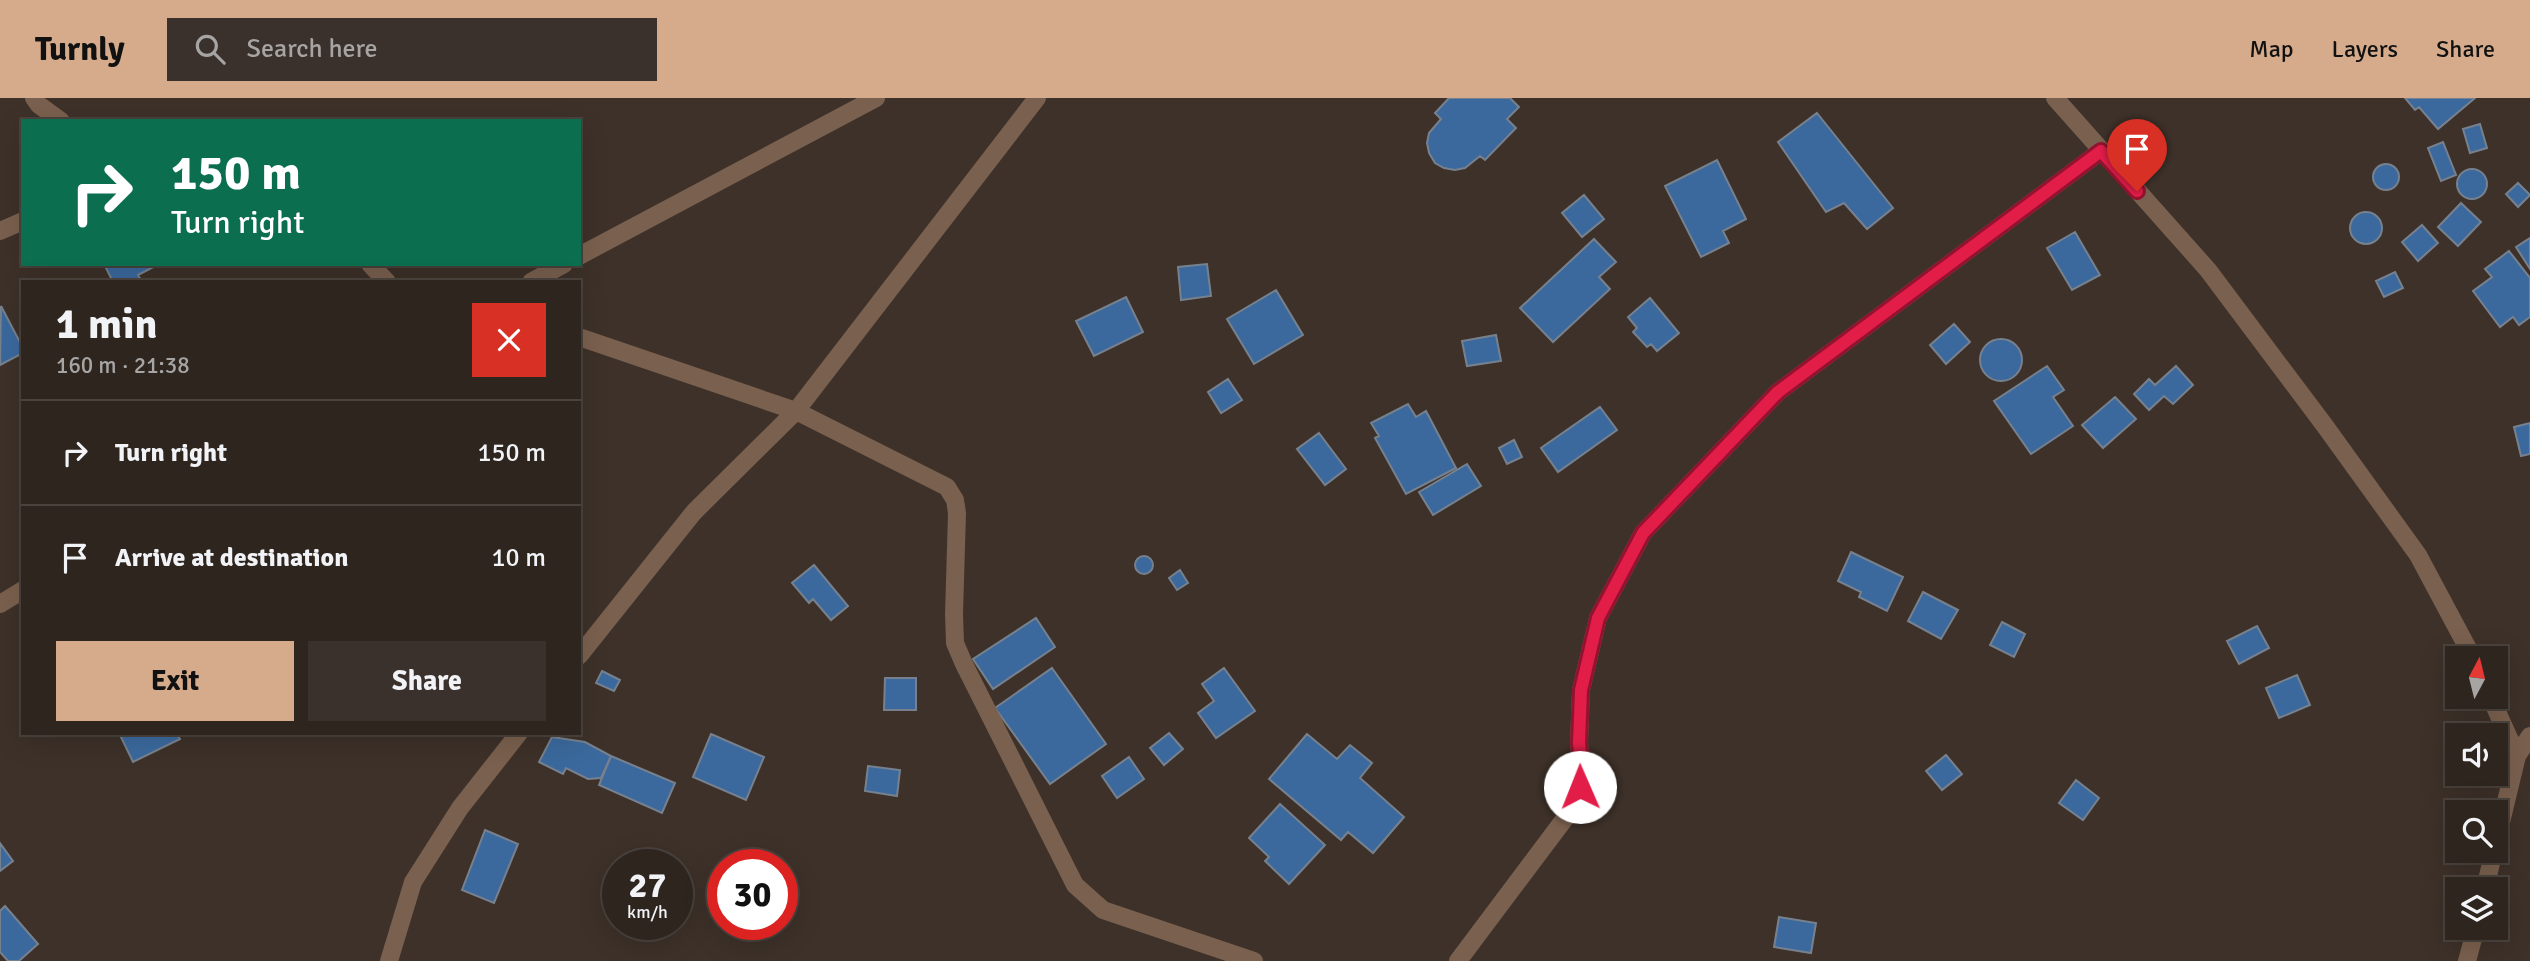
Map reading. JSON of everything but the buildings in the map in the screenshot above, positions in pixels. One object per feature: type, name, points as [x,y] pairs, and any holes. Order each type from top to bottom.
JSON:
[{"type":"street","points":[[34,98],[58,119]]},
{"type":"street","points":[[581,255],[876,98]]},
{"type":"street","points":[[581,653],[694,512],[796,411],[1037,98]]},
{"type":"street","points":[[2055,98],[2208,270],[2417,555],[2466,646]]},
{"type":"street","points":[[1458,961],[1578,801],[1582,773],[1579,743],[1581,690],[1598,618],[1643,533],[1778,392],[2101,151]]},
{"type":"street","points":[[0,232],[21,222]]},
{"type":"street","points":[[372,266],[385,280]]},
{"type":"street","points":[[535,280],[560,266]]},
{"type":"street","points":[[581,338],[796,411],[947,487],[955,500],[957,513],[955,643],[1075,885],[1103,910],[1254,961]]},
{"type":"street","points":[[0,604],[21,591]]},
{"type":"street","points":[[2496,709],[2516,756]]},
{"type":"street","points":[[388,961],[413,882],[460,808],[517,735]]},
{"type":"street","points":[[2506,800],[2516,756],[2530,736]]},
{"type":"street","points":[[2467,961],[2473,940]]},
{"type":"route","points":[[1580,787],[1581,690],[1598,618],[1643,533],[1778,392],[2101,151],[2137,191]]}]
